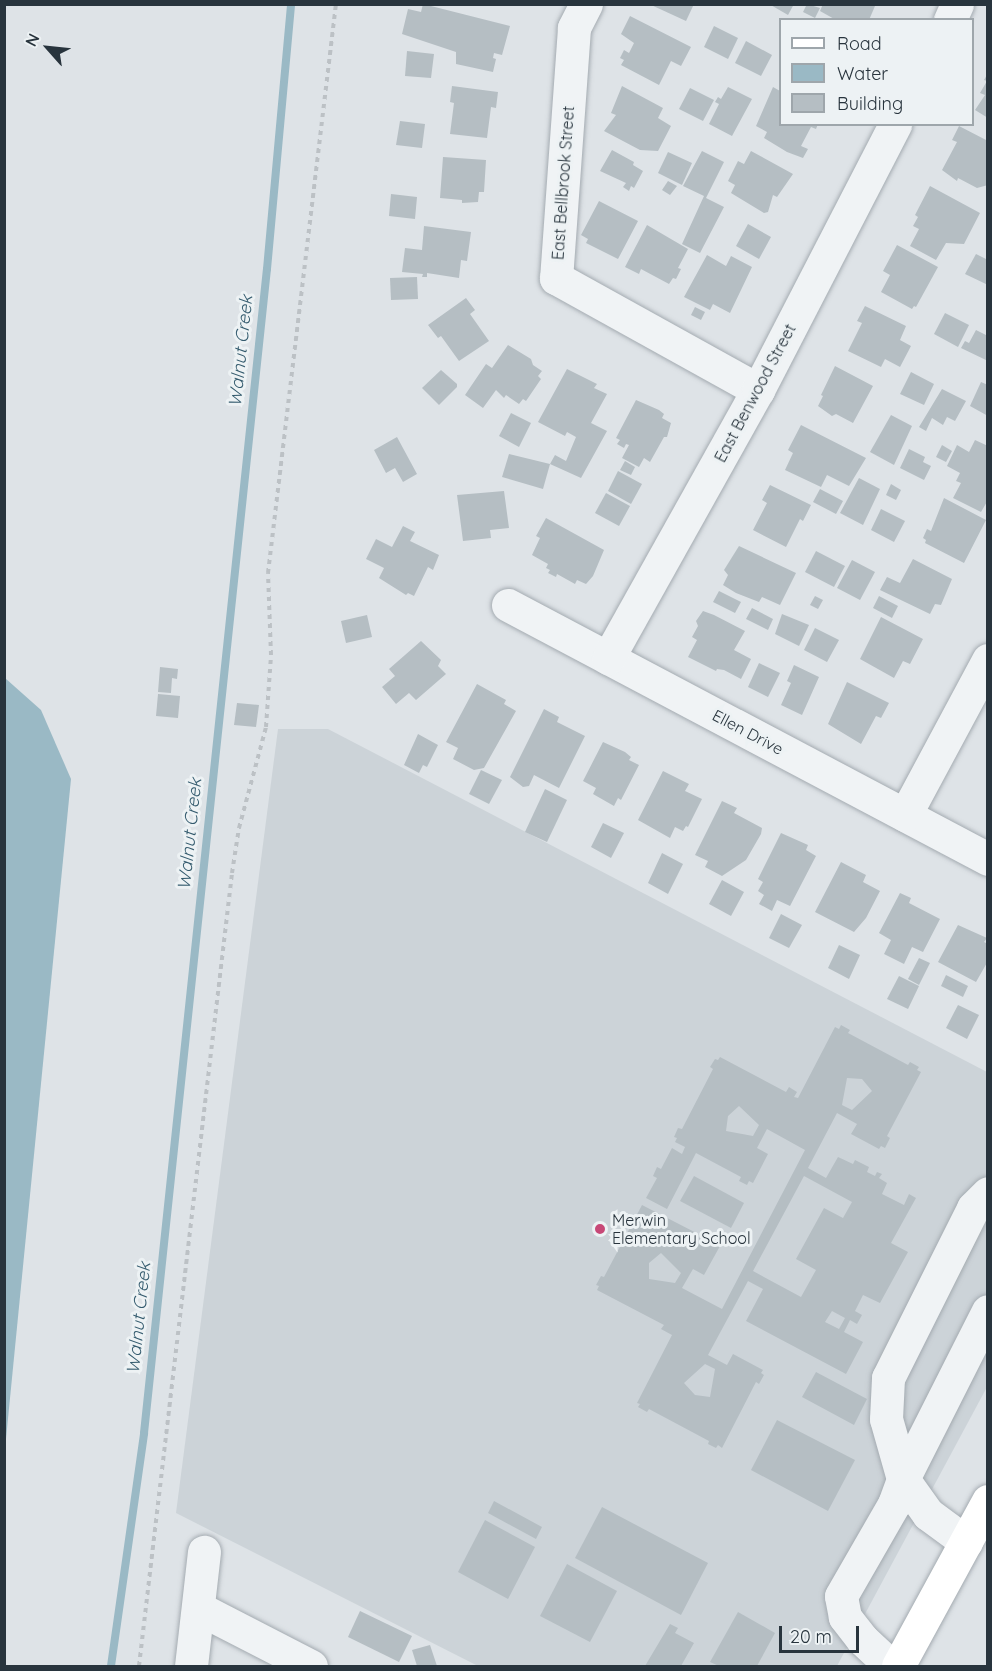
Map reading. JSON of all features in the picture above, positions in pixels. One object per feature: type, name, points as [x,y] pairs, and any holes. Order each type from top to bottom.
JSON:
[{"type":"main road","points":[[898,1666],[987,1502]]},
{"type":"street","name":"East Bellbrook Street","points":[[586,4],[574,28],[556,278],[758,390]]},
{"type":"street","points":[[951,18],[957,4]]},
{"type":"street","name":"East Benwood Street","points":[[608,658],[758,390],[894,126]]},
{"type":"street","name":"Ellen Drive","points":[[508,605],[987,859]]},
{"type":"street","points":[[905,815],[987,660]]},
{"type":"street","points":[[966,1542],[928,1514],[903,1479],[886,1419],[888,1378],[973,1208],[987,1193]]},
{"type":"street","points":[[891,1666],[862,1639],[845,1617],[841,1596],[894,1504],[903,1479],[987,1311]]},
{"type":"street","points":[[191,1666],[204,1552]]},
{"type":"street","points":[[198,1608],[311,1666]]},
{"type":"path","points":[[139,1666],[232,873],[239,828],[266,727],[272,655],[268,573],[336,4]]},
{"type":"shaded area","name":"Merwin Elementary School","points":[[278,729],[328,729],[987,1072],[987,1387],[837,1666],[478,1666],[176,1513]]},
{"type":"water","points":[[5,678],[41,710],[71,779],[5,1449]]},
{"type":"building","points":[[423,4],[510,26],[502,55],[494,53],[493,58],[496,59],[493,72],[456,64],[456,52],[402,34],[408,9],[421,12]]},
{"type":"building","points":[[649,4],[694,4],[686,21]]},
{"type":"building","points":[[769,4],[794,4],[788,15]]},
{"type":"building","points":[[807,4],[820,8],[815,18],[803,12]]},
{"type":"building","points":[[823,4],[874,4],[875,6],[870,18],[832,18],[820,11]]},
{"type":"building","points":[[630,16],[691,47],[681,66],[671,61],[659,85],[621,65],[624,60],[620,58],[624,50],[629,53],[634,43],[621,34]]},
{"type":"building","points":[[714,26],[738,38],[728,59],[704,47]]},
{"type":"building","points":[[746,41],[772,55],[761,76],[735,63]]},
{"type":"building","points":[[407,51],[434,54],[431,78],[405,76]]},
{"type":"building","points":[[988,73],[988,118],[975,110],[985,95],[980,93],[987,81],[984,80]]},
{"type":"building","points":[[452,86],[498,92],[496,108],[491,107],[487,138],[450,134],[454,103],[450,102]]},
{"type":"building","points":[[622,86],[663,108],[658,118],[671,126],[658,151],[640,150],[604,131],[616,115],[611,113]]},
{"type":"building","points":[[728,87],[752,99],[732,136],[709,124],[719,104],[715,102],[718,97],[721,99]]},
{"type":"building","points":[[773,87],[779,90],[779,126],[817,126],[816,129],[811,127],[801,146],[808,149],[803,158],[787,152],[764,138],[767,132],[756,126]]},
{"type":"building","points":[[690,88],[714,100],[703,121],[679,109]]},
{"type":"building","points":[[400,121],[425,124],[422,148],[396,145]]},
{"type":"building","points":[[959,126],[988,141],[988,185],[977,188],[958,178],[957,181],[942,170],[957,142],[952,140]]},
{"type":"building","points":[[612,150],[634,162],[633,165],[643,171],[634,188],[631,186],[629,191],[623,187],[626,183],[600,171]]},
{"type":"building","points":[[702,151],[724,162],[706,198],[724,207],[700,253],[682,244],[704,196],[683,186]]},
{"type":"building","points":[[751,151],[793,174],[777,197],[773,195],[768,212],[764,213],[731,193],[735,185],[728,181],[738,161],[744,164]]},
{"type":"building","points":[[668,152],[692,163],[682,185],[658,173]]},
{"type":"building","points":[[443,157],[486,160],[484,192],[479,192],[478,202],[462,203],[462,200],[440,198]]},
{"type":"building","points":[[668,181],[677,186],[670,195],[662,190]]},
{"type":"building","points":[[930,186],[980,213],[964,244],[946,243],[936,260],[910,246],[919,229],[913,226],[918,217],[915,215]]},
{"type":"building","points":[[391,194],[417,197],[415,219],[389,216]]},
{"type":"building","points":[[599,201],[638,221],[618,259],[586,243],[588,239],[581,235]]},
{"type":"building","points":[[748,224],[771,237],[759,259],[736,246]]},
{"type":"building","points":[[647,225],[688,249],[678,268],[681,269],[676,279],[673,278],[669,284],[641,269],[639,274],[625,267]]},
{"type":"building","points":[[424,226],[471,232],[467,261],[461,260],[459,278],[427,273],[427,277],[422,277],[423,274],[402,272],[405,248],[422,250]]},
{"type":"building","points":[[897,245],[938,267],[916,307],[912,309],[881,292],[890,275],[883,271]]},
{"type":"building","points":[[976,254],[988,260],[988,285],[965,274]]},
{"type":"building","points":[[707,255],[726,266],[731,256],[752,267],[730,313],[713,304],[710,310],[684,297]]},
{"type":"building","points":[[417,277],[418,299],[391,300],[390,278]]},
{"type":"building","points":[[466,298],[475,310],[470,314],[489,341],[459,361],[441,336],[438,338],[428,325]]},
{"type":"building","points":[[865,306],[906,326],[900,340],[911,346],[900,367],[885,359],[881,367],[848,351],[862,323],[857,321]]},
{"type":"building","points":[[695,307],[705,312],[701,320],[691,315]]},
{"type":"building","points":[[945,313],[969,325],[958,347],[934,334]]},
{"type":"building","points":[[976,330],[988,336],[988,361],[961,348],[965,341],[969,343]]},
{"type":"building","points":[[508,345],[531,359],[533,365],[542,371],[538,376],[541,379],[526,401],[523,399],[519,404],[506,395],[504,398],[496,390],[483,408],[465,395],[486,364],[492,368]]},
{"type":"building","points":[[835,366],[873,386],[853,423],[836,414],[832,416],[818,406]]},
{"type":"building","points":[[567,369],[597,384],[594,388],[607,394],[591,423],[607,431],[581,478],[550,464],[555,455],[566,461],[576,437],[567,432],[565,436],[538,422]]},
{"type":"building","points":[[441,370],[457,384],[457,387],[439,405],[422,388]]},
{"type":"building","points":[[911,372],[934,384],[924,405],[900,394]]},
{"type":"building","points":[[981,382],[988,385],[988,416],[970,406]]},
{"type":"building","points":[[942,389],[966,401],[955,421],[947,417],[943,425],[932,418],[926,431],[919,427]]},
{"type":"building","points":[[636,400],[659,410],[664,414],[662,418],[671,423],[667,437],[664,437],[650,462],[644,458],[639,467],[622,458],[629,445],[626,444],[624,448],[617,444],[620,440],[616,438]]},
{"type":"building","points":[[511,413],[531,423],[519,447],[499,436]]},
{"type":"building","points":[[891,415],[912,426],[894,465],[870,452]]},
{"type":"building","points":[[801,425],[866,458],[849,486],[827,475],[821,487],[785,470],[793,453],[788,450]]},
{"type":"building","points":[[397,437],[417,474],[403,482],[395,468],[386,473],[374,450]]},
{"type":"building","points":[[975,440],[988,446],[988,500],[981,512],[953,498],[961,483],[956,481],[960,473],[947,466],[957,445],[969,452]]},
{"type":"building","points":[[942,445],[952,451],[946,462],[936,457]]},
{"type":"building","points":[[909,449],[925,457],[923,462],[931,466],[924,480],[900,468]]},
{"type":"building","points":[[509,454],[550,464],[543,489],[502,477]]},
{"type":"building","points":[[625,461],[635,467],[631,475],[620,470]]},
{"type":"building","points":[[618,471],[642,484],[631,504],[608,491]]},
{"type":"building","points":[[859,478],[880,489],[863,525],[840,513]]},
{"type":"building","points":[[891,484],[901,490],[896,500],[886,495]]},
{"type":"building","points":[[770,485],[811,505],[803,521],[800,519],[786,547],[753,530],[767,503],[762,500]]},
{"type":"building","points":[[820,489],[843,501],[836,514],[813,502]]},
{"type":"building","points":[[504,491],[509,528],[490,530],[491,538],[463,541],[457,495]]},
{"type":"building","points":[[606,493],[630,506],[619,526],[595,513]]},
{"type":"building","points":[[944,498],[986,520],[964,563],[925,543],[926,540],[923,538],[927,529],[931,531]]},
{"type":"building","points":[[881,509],[905,521],[894,542],[871,530]]},
{"type":"building","points":[[546,518],[604,550],[593,576],[586,584],[577,580],[575,584],[557,574],[556,577],[548,573],[550,570],[546,568],[548,564],[532,555],[540,538],[536,536]]},
{"type":"building","points":[[403,526],[415,532],[410,541],[439,555],[433,570],[428,567],[414,596],[408,593],[406,595],[379,578],[384,568],[366,559],[376,539],[392,547]]},
{"type":"building","points":[[739,546],[796,573],[780,605],[762,597],[759,602],[723,585],[728,575],[724,570]]},
{"type":"building","points":[[816,551],[845,566],[834,587],[805,572]]},
{"type":"building","points":[[913,559],[952,579],[941,605],[935,604],[930,614],[880,590],[887,577],[900,583]]},
{"type":"building","points":[[852,560],[875,572],[860,600],[837,588]]},
{"type":"building","points":[[719,591],[741,602],[735,613],[713,602]]},
{"type":"building","points":[[815,596],[823,600],[818,609],[810,605]]},
{"type":"building","points":[[879,596],[898,606],[892,618],[873,608]]},
{"type":"building","points":[[752,608],[773,619],[768,630],[746,619]]},
{"type":"building","points":[[703,611],[745,631],[734,650],[751,659],[741,679],[724,670],[717,669],[716,671],[688,657],[697,640],[692,637],[698,626],[696,621]]},
{"type":"building","points":[[782,614],[809,625],[799,646],[775,634]]},
{"type":"building","points":[[367,615],[372,637],[346,643],[341,621]]},
{"type":"building","points":[[881,617],[923,639],[910,664],[903,661],[894,678],[860,659]]},
{"type":"building","points":[[815,628],[839,640],[827,662],[804,650]]},
{"type":"building","points":[[421,641],[441,660],[438,666],[446,674],[416,700],[409,693],[396,704],[382,687],[395,676],[389,669]]},
{"type":"building","points":[[759,663],[780,673],[768,697],[748,687]]},
{"type":"building","points":[[794,665],[819,677],[802,715],[781,705],[791,683],[787,681]]},
{"type":"building","points":[[160,667],[178,669],[177,679],[172,678],[171,693],[158,692]]},
{"type":"building","points":[[847,682],[889,703],[881,718],[876,716],[861,744],[828,724]]},
{"type":"building","points":[[477,684],[506,700],[504,704],[516,711],[484,768],[474,770],[453,759],[458,748],[446,742]]},
{"type":"building","points":[[158,694],[180,696],[178,718],[156,716]]},
{"type":"building","points":[[237,703],[259,705],[256,727],[234,725]]},
{"type":"building","points":[[544,709],[559,717],[557,722],[585,736],[559,788],[534,775],[529,786],[523,787],[510,777]]},
{"type":"building","points":[[418,734],[438,745],[427,767],[423,765],[419,773],[404,765]]},
{"type":"building","points":[[603,742],[625,752],[631,757],[629,760],[639,765],[621,800],[618,798],[614,806],[593,794],[596,788],[583,781]]},
{"type":"building","points":[[481,770],[502,780],[489,804],[469,794]]},
{"type":"building","points":[[663,771],[689,784],[685,791],[702,799],[688,827],[686,826],[683,831],[675,827],[670,838],[638,820]]},
{"type":"building","points":[[545,789],[567,800],[547,842],[525,832]]},
{"type":"building","points":[[722,801],[737,808],[734,813],[762,828],[746,860],[722,876],[705,867],[708,861],[695,855]]},
{"type":"building","points":[[603,823],[624,833],[611,858],[591,847]]},
{"type":"building","points":[[781,833],[808,845],[806,850],[816,856],[790,906],[777,900],[772,911],[759,904],[764,895],[758,891],[763,882],[758,879]]},
{"type":"building","points":[[662,853],[683,864],[668,894],[648,883]]},
{"type":"building","points":[[841,862],[866,875],[863,882],[880,891],[866,918],[854,932],[815,912]]},
{"type":"building","points":[[722,880],[744,892],[731,916],[709,904]]},
{"type":"building","points":[[900,893],[911,898],[909,903],[940,919],[923,952],[912,947],[904,964],[884,954],[891,940],[879,933]]},
{"type":"building","points":[[781,914],[802,925],[789,948],[769,938]]},
{"type":"building","points":[[958,925],[987,938],[984,942],[988,944],[988,961],[976,982],[938,962]]},
{"type":"building","points":[[839,945],[860,955],[849,979],[828,968]]},
{"type":"building","points":[[919,958],[930,963],[919,985],[908,979]]},
{"type":"building","points":[[946,975],[968,986],[963,997],[941,986]]},
{"type":"building","points":[[899,976],[919,986],[908,1009],[887,999]]},
{"type":"building","points":[[958,1005],[979,1015],[967,1039],[946,1028]]},
{"type":"building","points":[[841,1025],[850,1030],[848,1033],[908,1065],[910,1062],[919,1067],[917,1070],[921,1072],[887,1136],[890,1138],[885,1148],[881,1146],[879,1149],[851,1134],[857,1124],[837,1113],[808,1168],[826,1178],[838,1157],[853,1164],[855,1160],[869,1167],[867,1172],[875,1176],[877,1172],[882,1174],[879,1178],[887,1183],[882,1194],[904,1205],[909,1194],[916,1198],[891,1243],[908,1252],[880,1303],[863,1295],[855,1311],[862,1315],[857,1324],[850,1320],[844,1332],[863,1342],[846,1374],[746,1321],[763,1289],[748,1281],[708,1355],[727,1365],[733,1354],[763,1370],[761,1373],[764,1375],[759,1384],[756,1382],[722,1448],[718,1445],[716,1448],[708,1444],[709,1441],[649,1409],[647,1412],[638,1407],[640,1404],[637,1403],[672,1335],[661,1329],[664,1325],[597,1290],[599,1286],[596,1285],[601,1276],[604,1277],[642,1205],[708,1239],[709,1236],[717,1240],[716,1244],[720,1246],[704,1275],[693,1269],[682,1288],[722,1309],[805,1150],[767,1129],[757,1148],[768,1154],[753,1183],[749,1181],[747,1185],[739,1181],[741,1177],[696,1153],[667,1209],[646,1198],[657,1178],[653,1176],[657,1167],[661,1169],[672,1148],[682,1154],[685,1147],[675,1142],[677,1138],[674,1137],[678,1128],[682,1129],[713,1069],[710,1067],[715,1059],[718,1060],[720,1057],[786,1092],[789,1087],[797,1092],[794,1097],[798,1098],[835,1027],[839,1029]],"holes":[[[847,1078],[862,1079],[872,1091],[852,1110],[842,1105]],[[739,1106],[759,1125],[753,1136],[726,1131],[728,1116]],[[804,1176],[852,1202],[843,1218],[824,1208],[796,1259],[816,1270],[801,1297],[753,1271]],[[661,1253],[681,1273],[675,1283],[649,1279],[649,1263]],[[832,1311],[845,1318],[839,1329],[825,1322]],[[705,1364],[715,1369],[710,1397],[695,1395],[684,1383]]]},
{"type":"building","points":[[694,1176],[744,1203],[731,1228],[680,1201]]},
{"type":"building","points":[[816,1372],[867,1399],[854,1425],[802,1397]]},
{"type":"building","points":[[777,1420],[855,1460],[828,1511],[751,1470]]},
{"type":"building","points":[[494,1501],[542,1527],[536,1539],[488,1513]]},
{"type":"building","points":[[602,1507],[708,1563],[681,1615],[575,1558]]},
{"type":"building","points":[[485,1520],[535,1547],[508,1599],[458,1572]]},
{"type":"building","points":[[567,1564],[617,1591],[590,1642],[540,1616]]},
{"type":"building","points":[[360,1611],[412,1636],[399,1662],[348,1637]]},
{"type":"building","points":[[738,1612],[775,1633],[757,1666],[719,1666],[710,1662]]},
{"type":"building","points":[[670,1624],[678,1628],[675,1633],[694,1643],[681,1666],[645,1666]]},
{"type":"building","points":[[430,1645],[437,1666],[417,1666],[412,1650]]},
{"type":"waterway","name":"Walnut Creek","points":[[111,1666],[144,1433],[267,269],[291,4]]},
{"type":"place","name":"Merwin Elementary School","points":[[600,1229]]}]
